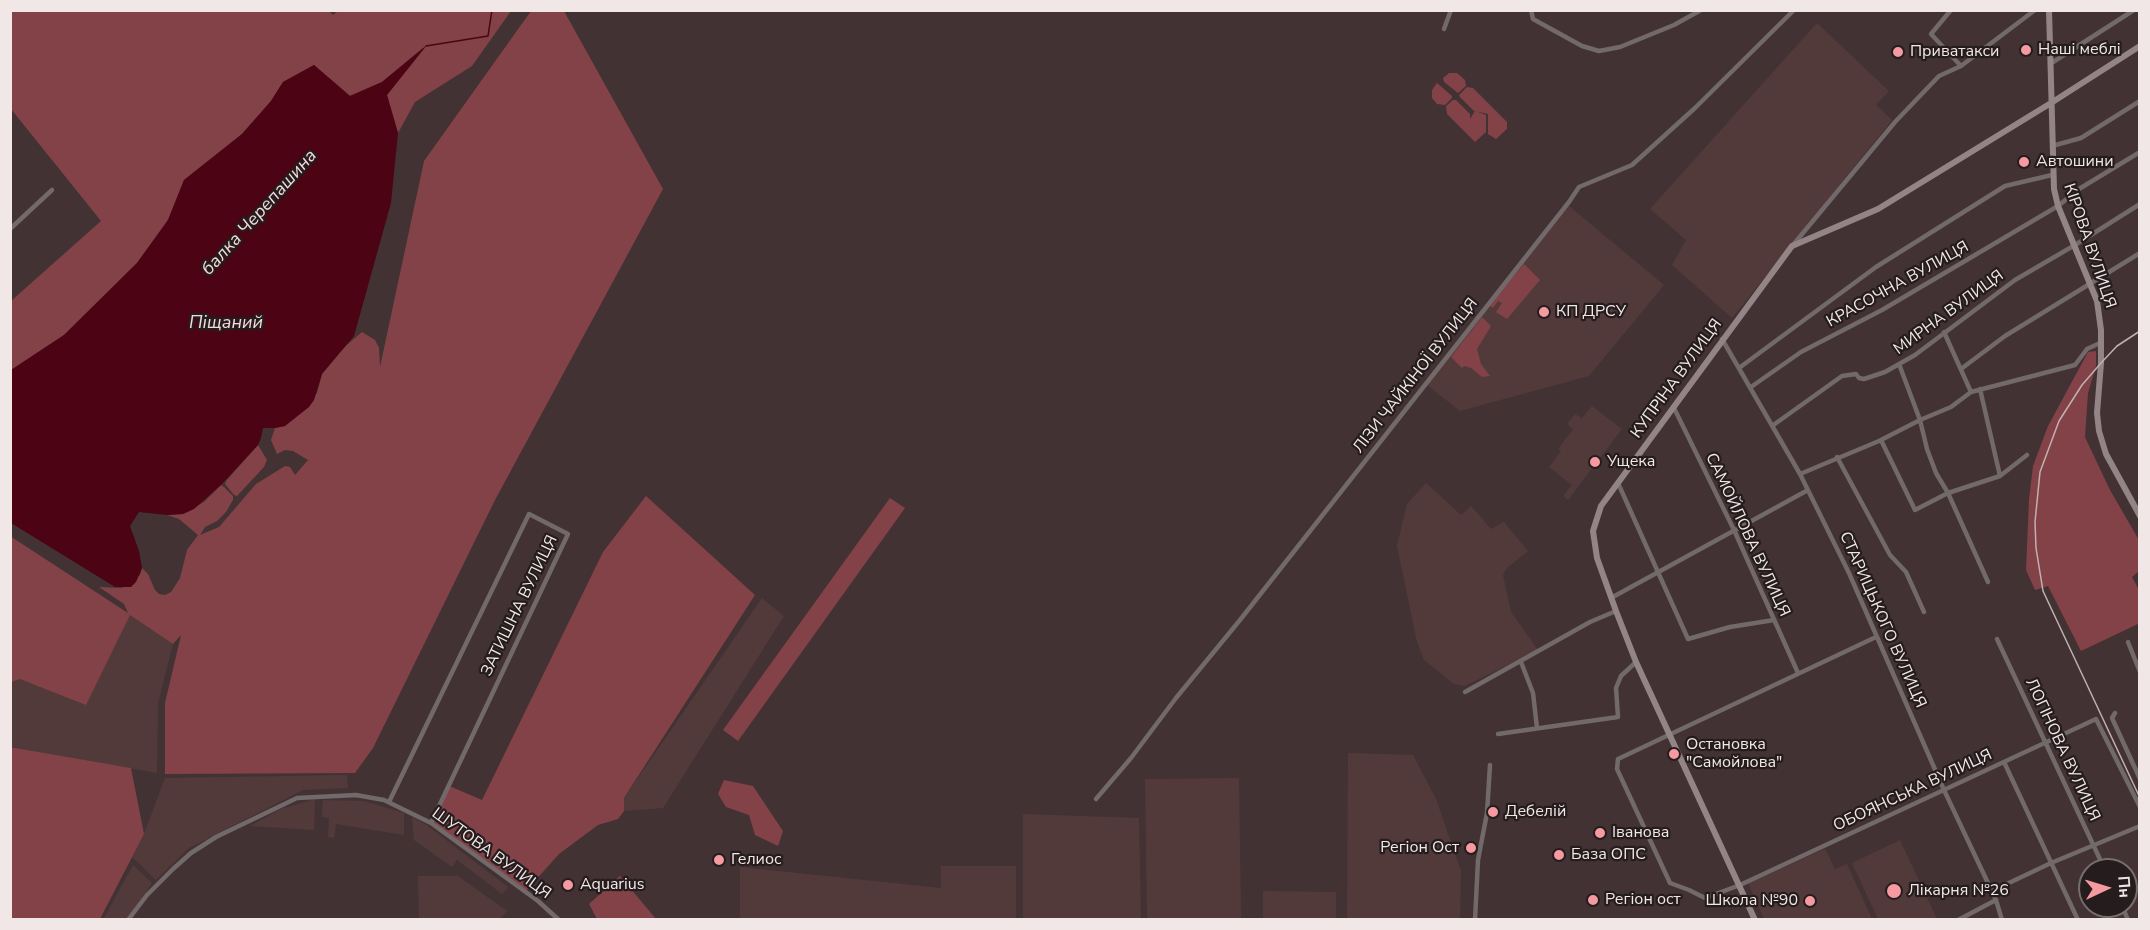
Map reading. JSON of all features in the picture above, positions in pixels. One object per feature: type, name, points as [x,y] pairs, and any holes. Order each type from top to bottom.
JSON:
[{"type":"main road","name":"КІРОВА ВУЛИЦЯ","points":[[2049,10],[2052,175],[2058,206],[2097,301],[2100,342],[2098,431],[2106,454],[2139,516]]},
{"type":"main road","name":"КУПРІНА ВУЛИЦЯ","points":[[1755,920],[1636,662],[1611,598],[1597,558],[1593,531],[1602,506],[1792,246],[1878,208],[2051,103],[2139,46]]},
{"type":"street","points":[[1444,29],[1451,10]]},
{"type":"street","points":[[1531,10],[1533,20],[1582,46],[1599,51],[1620,47],[1674,25],[1701,10]]},
{"type":"street","name":"ЛІЗИ ЧАЙКІНОЇ ВУЛИЦЯ","points":[[1096,799],[1240,620],[1579,187],[1632,165],[1695,108],[1794,10]]},
{"type":"street","points":[[1951,10],[1931,34],[1960,66]]},
{"type":"street","name":"КУПРІНА ВУЛИЦЯ","points":[[1792,246],[1895,122],[1939,76],[1960,66],[2035,10]]},
{"type":"street","points":[[2050,64],[2134,10]]},
{"type":"street","points":[[2051,146],[2081,138],[2139,101]]},
{"type":"street","name":"КРАСОЧНА ВУЛИЦЯ","points":[[1750,387],[1801,351],[1882,310],[2058,206],[2079,189],[2139,152]]},
{"type":"street","points":[[1739,368],[1876,267],[2005,186],[2052,175]]},
{"type":"street","points":[[10,229],[52,190]]},
{"type":"street","name":"МИРНА ВУЛИЦЯ","points":[[1772,426],[1842,376],[1856,374],[1859,378],[1864,379],[1885,372],[1915,355],[2014,279],[2139,204]]},
{"type":"street","points":[[1961,369],[2005,336],[2139,253]]},
{"type":"street","points":[[1944,332],[1971,392]]},
{"type":"street","name":"СТАРИЦЬКОГО ВУЛИЦЯ","points":[[1722,339],[1800,474],[1849,573],[1944,790],[1996,900],[2002,920]]},
{"type":"street","points":[[1800,474],[1951,407],[1971,392],[2075,364],[2087,349],[2100,342]]},
{"type":"street","points":[[1899,364],[1920,420],[1936,473],[1988,582]]},
{"type":"street","points":[[1980,389],[2000,476]]},
{"type":"street","name":"САМОЙЛОВА ВУЛИЦЯ","points":[[1674,408],[1734,530],[1798,673]]},
{"type":"street","points":[[1881,440],[1915,510],[1948,494],[2000,476],[2027,455]]},
{"type":"street","points":[[1837,457],[1890,555],[1906,572],[1924,612]]},
{"type":"street","points":[[1618,483],[1688,639],[1730,627],[1774,620]]},
{"type":"street","points":[[1611,598],[1808,490]]},
{"type":"street","name":"ЗАТИШНА ВУЛИЦЯ","points":[[389,802],[529,514],[568,534],[431,823]]},
{"type":"street","points":[[1466,692],[1590,622],[1616,611]]},
{"type":"street","points":[[1740,885],[1705,898],[1670,883],[1617,769],[1618,759],[1876,637]]},
{"type":"street","name":"ЛОГІНОВА ВУЛИЦЯ","points":[[1997,639],[2100,858]]},
{"type":"street","points":[[2128,642],[2139,672]]},
{"type":"street","points":[[1521,662],[1533,693],[1537,728]]},
{"type":"street","points":[[1498,734],[1618,717],[1616,688],[1620,676],[1636,662]]},
{"type":"street","points":[[2115,713],[2112,718],[2139,779]]},
{"type":"street","name":"ОБОЯНСЬКА ВУЛИЦЯ","points":[[1740,885],[2096,719],[2139,807]]},
{"type":"street","points":[[2004,762],[2078,920]]},
{"type":"street","points":[[1475,920],[1478,860],[1487,813],[1490,765]]},
{"type":"street","name":"ШУТОВА ВУЛИЦЯ","points":[[129,920],[152,890],[191,853],[216,837],[277,806],[306,796],[356,795],[389,802],[431,823],[538,901],[559,920]]},
{"type":"street","points":[[1992,891],[2139,826]]},
{"type":"street","points":[[1958,920],[1996,900]]},
{"type":"shaded area","points":[[328,10],[333,15],[339,10],[511,11],[472,66],[415,102],[398,133],[387,95],[424,47],[382,82],[350,96],[314,65],[283,82],[271,101],[242,134],[184,180],[168,220],[137,263],[64,335],[11,370],[11,301],[101,221],[11,109],[11,11]]},
{"type":"shaded area","points":[[531,11],[564,11],[663,189],[495,500],[373,748],[355,773],[165,774],[165,703],[181,635],[173,644],[130,615],[86,705],[20,679],[11,682],[10,536],[128,613],[124,604],[99,587],[122,588],[140,575],[142,568],[159,594],[165,595],[171,592],[180,578],[187,550],[198,535],[179,519],[167,515],[183,514],[204,502],[221,485],[233,496],[233,500],[226,512],[217,521],[205,527],[200,535],[219,527],[256,484],[285,466],[290,467],[295,475],[308,460],[293,451],[285,450],[277,454],[271,440],[275,428],[285,426],[317,393],[322,374],[341,350],[362,332],[375,340],[379,348],[380,367],[424,161]]},
{"type":"shaded area","points":[[1817,23],[1889,91],[1876,105],[1892,120],[1732,318],[1672,265],[1686,240],[1650,209]]},
{"type":"shaded area","points":[[1449,73],[1457,73],[1465,80],[1466,86],[1458,93],[1444,82],[1443,78]]},
{"type":"shaded area","points":[[1437,83],[1452,96],[1445,105],[1437,104],[1432,98],[1432,90]]},
{"type":"shaded area","points":[[1467,87],[1473,88],[1507,122],[1507,129],[1496,139],[1488,134],[1488,114],[1474,111],[1460,97],[1459,95]]},
{"type":"shaded area","points":[[1456,100],[1470,114],[1470,119],[1475,111],[1486,115],[1486,132],[1475,142],[1447,114],[1446,106]]},
{"type":"shaded area","points":[[1569,206],[1664,285],[1589,376],[1460,411],[1426,384]]},
{"type":"shaded area","points":[[1524,264],[1540,280],[1507,319],[1496,312],[1502,303],[1498,301],[1493,308],[1489,305]]},
{"type":"shaded area","points":[[1482,317],[1491,326],[1477,349],[1481,364],[1490,376],[1482,377],[1471,368],[1464,366],[1462,368],[1451,357]]},
{"type":"shaded area","points":[[2096,351],[2096,366],[2088,393],[2085,437],[2110,490],[2139,540],[2139,571],[2132,577],[2139,590],[2140,623],[2081,651],[2048,586],[2035,590],[2026,570],[2029,499],[2033,466],[2048,426],[2088,352]]},
{"type":"shaded area","points":[[1592,406],[1622,429],[1568,500],[1563,496],[1572,485],[1549,467],[1561,451],[1558,449],[1573,429],[1567,424],[1575,414],[1582,418]]},
{"type":"shaded area","points":[[258,445],[267,460],[264,467],[237,496],[234,495],[225,484],[226,481]]},
{"type":"shaded area","points":[[1426,483],[1461,515],[1471,506],[1491,529],[1504,522],[1528,551],[1506,569],[1503,575],[1511,612],[1538,650],[1465,686],[1454,684],[1424,660],[1417,642],[1397,546],[1407,504]]},
{"type":"shaded area","points":[[646,496],[755,595],[624,798],[624,811],[618,819],[598,825],[559,854],[525,892],[431,823],[447,785],[482,800],[603,552]]},
{"type":"shaded area","points":[[890,498],[905,508],[738,741],[723,730]]},
{"type":"shaded area","points":[[762,598],[784,616],[663,808],[624,811],[624,798]]},
{"type":"shaded area","points":[[130,614],[173,644],[158,703],[157,773],[11,747],[11,682],[20,678],[86,704]]},
{"type":"shaded area","points":[[10,747],[131,768],[144,834],[100,919],[11,919]]},
{"type":"shaded area","points":[[1348,753],[1413,755],[1436,799],[1461,871],[1460,919],[1347,919]]},
{"type":"shaded area","points":[[347,775],[348,788],[303,790],[189,848],[156,880],[132,857],[144,834],[165,778]]},
{"type":"shaded area","points":[[1239,778],[1241,919],[1147,919],[1145,779]]},
{"type":"shaded area","points":[[724,780],[753,786],[783,831],[778,846],[755,835],[749,815],[726,807],[718,794]]},
{"type":"shaded area","points":[[315,799],[314,830],[250,826],[281,809]]},
{"type":"shaded area","points":[[323,800],[364,801],[404,813],[404,835],[336,824],[334,838],[328,837],[329,818],[322,817]]},
{"type":"shaded area","points":[[1023,814],[1139,818],[1141,919],[1023,919]]},
{"type":"shaded area","points":[[412,817],[425,824],[508,887],[502,894],[457,860],[452,867],[414,840]]},
{"type":"shaded area","name":"Лікарня №26","points":[[1900,840],[1937,919],[1878,919],[1852,863]]},
{"type":"shaded area","name":"Школа №90","points":[[1825,849],[1835,869],[1847,864],[1872,919],[1764,919],[1748,883]]},
{"type":"shaded area","points":[[133,865],[152,883],[128,919],[103,920]]},
{"type":"shaded area","points":[[941,866],[1016,866],[1016,919],[740,919],[740,867],[941,888]]},
{"type":"shaded area","points":[[418,876],[458,876],[507,911],[500,919],[419,919]]},
{"type":"shaded area","points":[[620,876],[656,919],[597,919],[589,904]]},
{"type":"shaded area","points":[[1263,891],[1336,892],[1336,919],[1263,919]]},
{"type":"water","name":"Піщаний","points":[[427,45],[387,95],[398,133],[391,203],[354,336],[322,374],[314,400],[309,407],[285,426],[263,428],[258,445],[221,485],[194,509],[183,514],[167,515],[139,512],[130,526],[142,568],[136,582],[131,587],[115,587],[11,523],[11,370],[64,335],[137,263],[168,220],[184,180],[242,134],[271,101],[283,82],[314,65],[350,96],[382,82]]},
{"type":"waterway","name":"балка Черепашина","points":[[426,46],[488,36],[492,10]]},
{"type":"railway","points":[[2140,331],[2117,346],[2101,363],[2082,385],[2059,421],[2040,472],[2035,522],[2036,548],[2043,591],[2140,798]]},
{"type":"place","name":"Наші меблі","points":[[2026,50]]},
{"type":"place","name":"Приватакси","points":[[1898,52]]},
{"type":"place","name":"Автошини","points":[[2024,162]]},
{"type":"place","name":"КП ДРСУ","points":[[1544,312]]},
{"type":"place","name":"Ущека","points":[[1595,462]]},
{"type":"place","name":"Остановка \"Самойлова\"","points":[[1674,754]]},
{"type":"place","name":"Дебелій","points":[[1493,812]]},
{"type":"place","name":"Іванова","points":[[1600,833]]},
{"type":"place","name":"Регіон Ост","points":[[1471,848]]},
{"type":"place","name":"База ОПС","points":[[1559,855]]},
{"type":"place","name":"Гелиос","points":[[719,860]]},
{"type":"place","name":"Aquarius","points":[[568,885]]},
{"type":"place","name":"Лікарня №26","points":[[1894,891]]},
{"type":"place","name":"Регіон ост","points":[[1593,900]]},
{"type":"place","name":"Школа №90","points":[[1810,901]]}]
